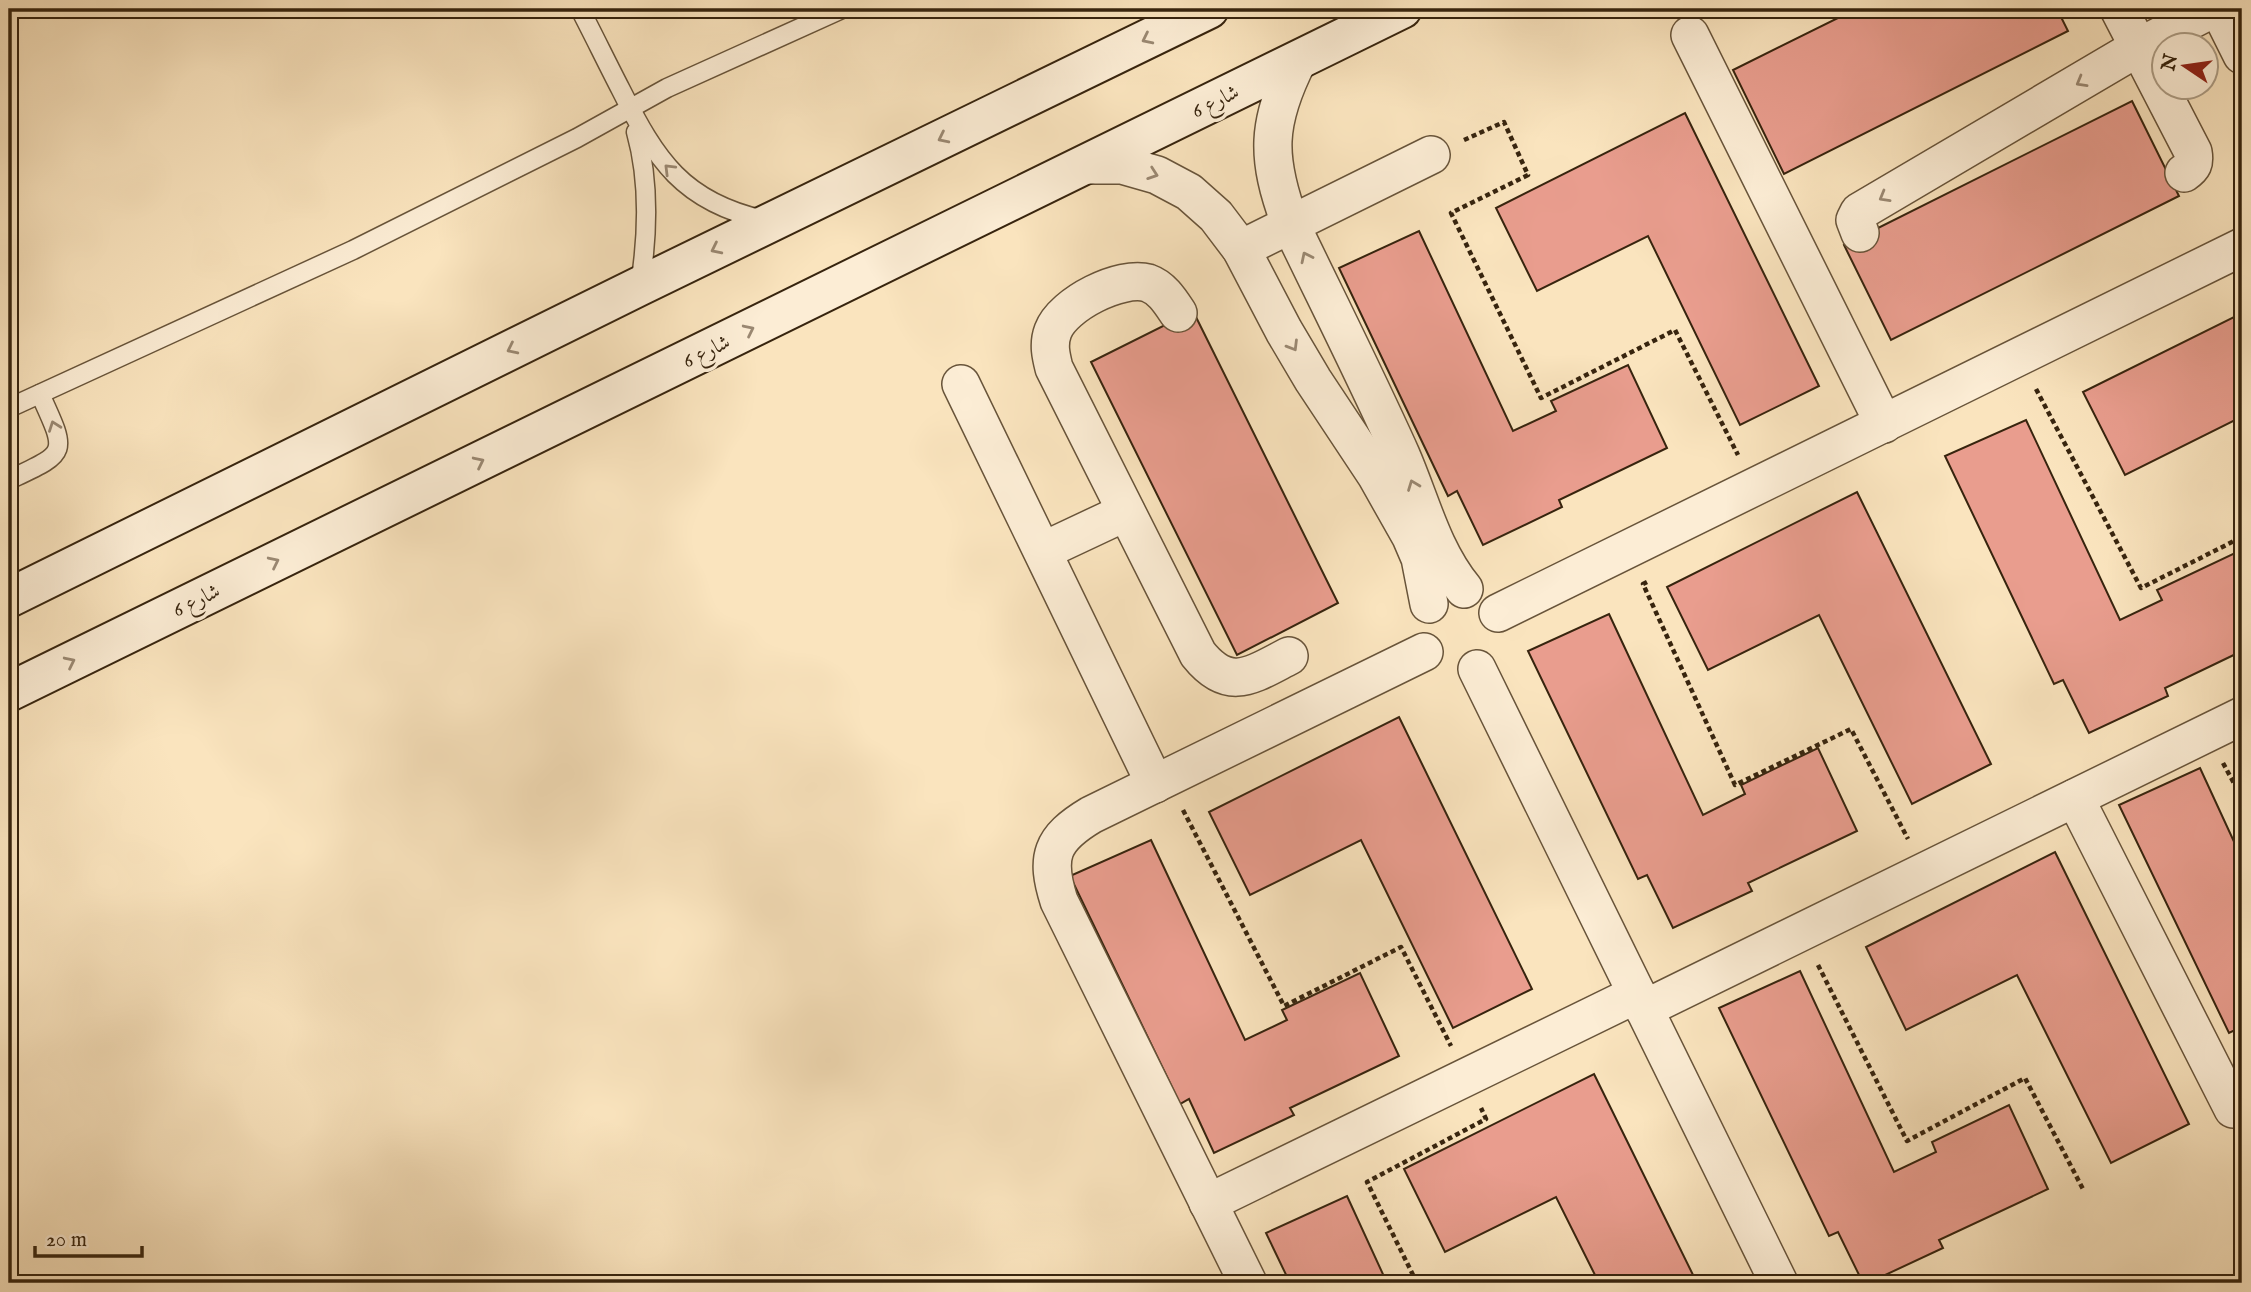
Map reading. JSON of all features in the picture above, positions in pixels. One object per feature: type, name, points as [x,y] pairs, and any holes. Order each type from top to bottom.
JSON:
[{"type":"main road","points":[[9,598],[1209,9]]},
{"type":"main road","name":"شارع 6","points":[[9,692],[1402,9]]},
{"type":"street","points":[[2119,9],[2193,152],[2192,168],[2184,173]]},
{"type":"street","points":[[1860,233],[1855,220],[1859,212],[2139,47],[2212,9]]},
{"type":"street","points":[[2219,9],[2242,55]]},
{"type":"street","points":[[1690,35],[1884,424]]},
{"type":"street","points":[[1298,60],[1282,91],[1274,124],[1274,169],[1278,191],[1290,223],[1402,458],[1439,552],[1464,589]]},
{"type":"street","points":[[1241,249],[1431,155]]},
{"type":"street","points":[[1086,165],[1122,165],[1157,175],[1189,192],[1216,216],[1241,249],[1290,341],[1376,475],[1412,537],[1423,569],[1429,604]]},
{"type":"street","points":[[1498,613],[2242,247]]},
{"type":"street","points":[[1178,313],[1165,294],[1151,284],[1134,281],[1117,285],[1080,302],[1064,314],[1053,330],[1049,349],[1054,368],[1198,654],[1210,670],[1228,677],[1249,676],[1289,656]]},
{"type":"street","points":[[961,384],[1161,781]]},
{"type":"street","points":[[1043,551],[1126,512]]},
{"type":"street","points":[[1464,589],[1479,594],[1490,602],[1498,613],[1502,630],[1500,646],[1491,660],[1477,669],[1463,673],[1447,671],[1434,663],[1424,652],[1419,636],[1421,619],[1429,604],[1445,592],[1464,589]]},
{"type":"street","points":[[1248,1283],[1059,901],[1051,876],[1054,850],[1068,829],[1424,652]]},
{"type":"street","points":[[1477,669],[1779,1283]]},
{"type":"street","points":[[1208,1203],[1467,1077],[1641,1002],[1925,872],[2242,716]]},
{"type":"street","points":[[2075,798],[2233,1109]]},
{"type":"lane","points":[[580,9],[645,137],[663,163],[685,185],[711,202],[731,211],[771,222]]},
{"type":"lane","points":[[9,408],[353,250],[578,138],[667,88],[842,9]]},
{"type":"lane","points":[[630,108],[645,179],[645,251],[640,286]]},
{"type":"lane","points":[[9,480],[53,459],[59,447],[57,432],[40,394]]},
{"type":"path","points":[[1431,155],[1504,122],[1509,132],[1528,175],[1451,213],[1541,398],[1675,330],[1754,488]]},
{"type":"path","points":[[2020,357],[2141,588],[2242,537]]},
{"type":"path","points":[[1655,578],[1643,584],[1735,785],[1851,729],[1925,872]]},
{"type":"path","points":[[2221,758],[2242,798]]},
{"type":"path","points":[[1161,781],[1284,1006],[1401,947],[1486,1119],[1367,1182],[1418,1283]]},
{"type":"path","points":[[1813,956],[1907,1141],[2025,1078],[2084,1191]]},
{"type":"building","points":[[1856,9],[2057,9],[2068,31],[1784,174],[1733,70]]},
{"type":"building","points":[[2132,101],[2179,196],[1891,340],[1844,245]]},
{"type":"building","points":[[1685,113],[1819,386],[1740,425],[1648,236],[1537,291],[1496,208]]},
{"type":"building","points":[[1419,231],[1513,431],[1556,411],[1551,401],[1628,365],[1667,448],[1559,500],[1562,507],[1483,545],[1457,491],[1448,496],[1339,268]]},
{"type":"building","points":[[1193,311],[1338,603],[1237,655],[1091,362]]},
{"type":"building","points":[[2242,313],[2242,435],[2235,420],[2125,475],[2083,392]]},
{"type":"building","points":[[2026,420],[2120,620],[2162,600],[2157,590],[2235,553],[2242,570],[2242,651],[2165,688],[2168,696],[2089,733],[2063,680],[2054,684],[1945,456]]},
{"type":"building","points":[[1857,492],[1991,764],[1912,804],[1819,615],[1708,670],[1667,587]]},
{"type":"building","points":[[1609,614],[1703,815],[1745,794],[1741,785],[1818,748],[1857,831],[1748,883],[1752,891],[1673,928],[1647,875],[1638,879],[1528,651]]},
{"type":"building","points":[[1399,717],[1532,989],[1453,1028],[1361,840],[1250,895],[1209,812]]},
{"type":"building","points":[[2200,768],[2242,859],[2242,1039],[2237,1029],[2229,1033],[2119,805]]},
{"type":"building","points":[[1151,840],[1245,1040],[1287,1020],[1282,1010],[1360,973],[1399,1056],[1290,1108],[1294,1115],[1214,1153],[1189,1099],[1180,1104],[1070,876]]},
{"type":"building","points":[[2055,852],[2189,1124],[2111,1163],[2017,975],[1906,1030],[1866,947]]},
{"type":"building","points":[[1800,971],[1894,1172],[1936,1152],[1932,1142],[2009,1105],[2048,1189],[1939,1240],[1943,1248],[1863,1283],[1838,1232],[1829,1236],[1719,1008]]},
{"type":"building","points":[[1594,1074],[1697,1283],[1599,1283],[1556,1197],[1445,1252],[1404,1169]]},
{"type":"building","points":[[1347,1196],[1387,1283],[1290,1283],[1266,1233]]}]
